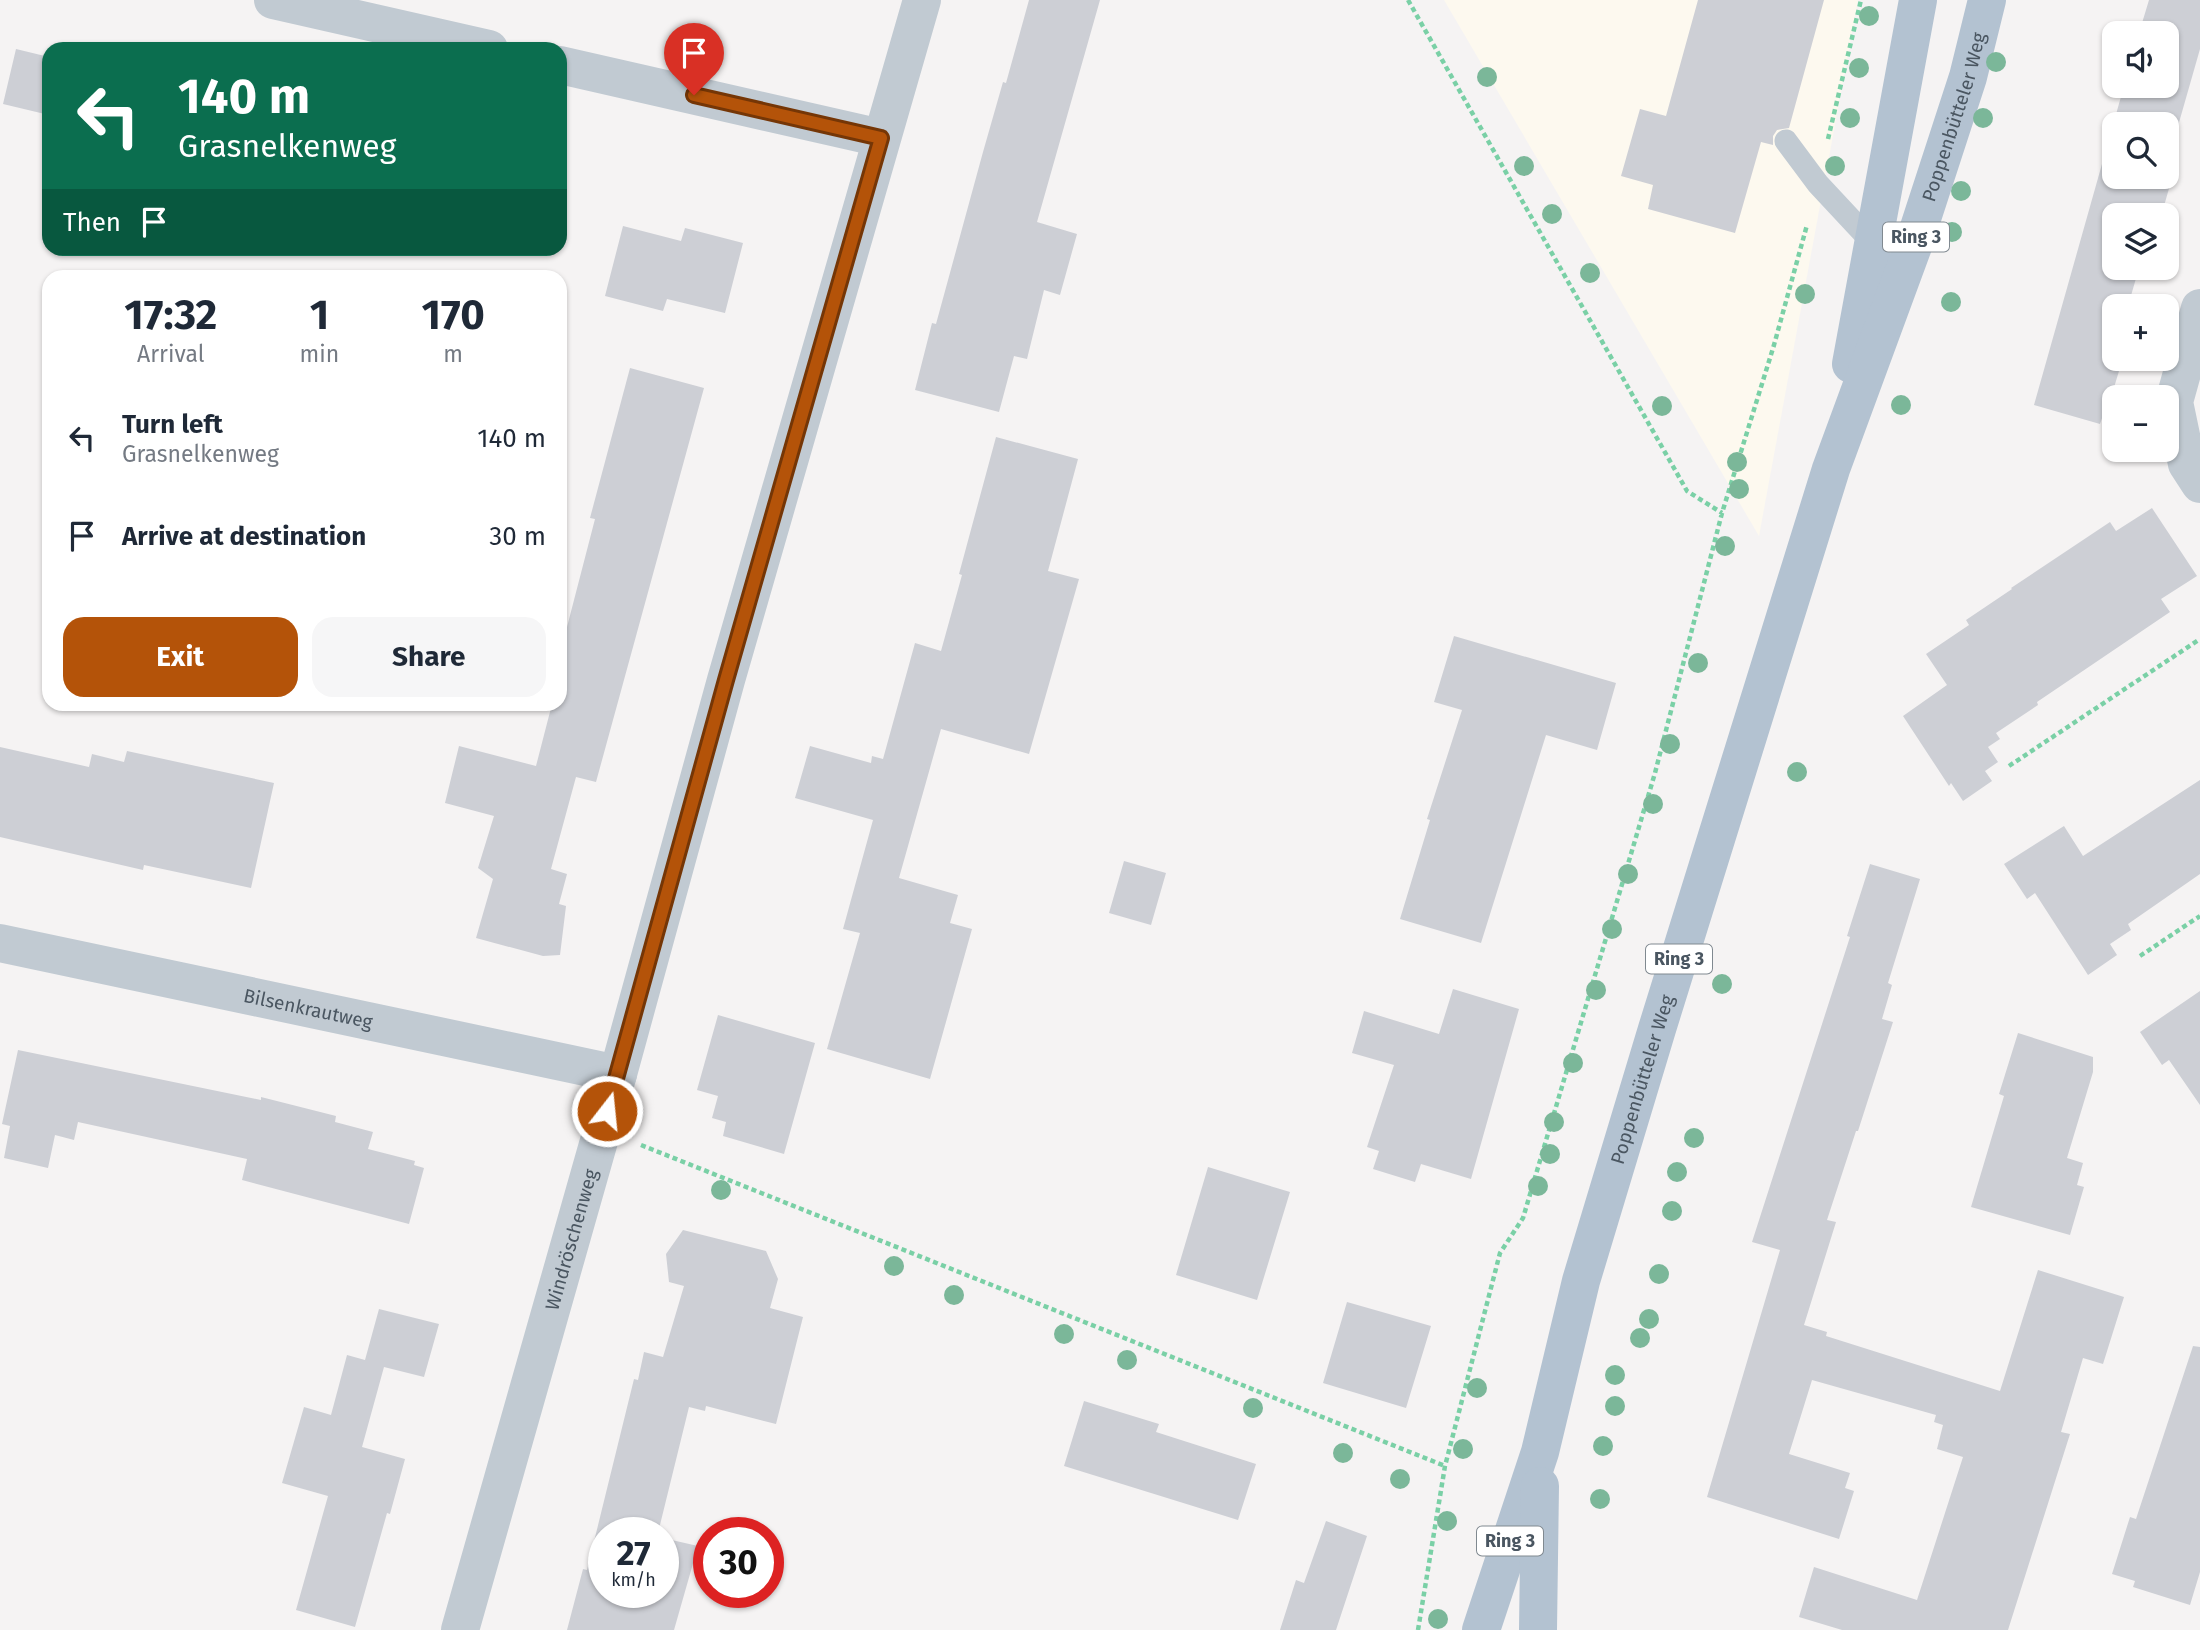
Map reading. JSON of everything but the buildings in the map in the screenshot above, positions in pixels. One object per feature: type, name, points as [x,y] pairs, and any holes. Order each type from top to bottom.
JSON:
[{"type":"main road","name":"Poppenbütteler Weg","points":[[1831,469],[1918,0]]},
{"type":"main road","name":"Poppenbütteler Weg","points":[[1481,1630],[1540,1452],[1581,1281],[1831,469],[1912,249],[1968,77],[1987,0]]},
{"type":"main road","name":"Poppenbütteler Weg","points":[[1538,1630],[1540,1452]]},
{"type":"street","points":[[273,0],[458,42]]},
{"type":"street","name":"Windröschenweg","points":[[460,1630],[618,1074],[726,680],[922,0]]},
{"type":"street","points":[[567,67],[881,138]]},
{"type":"street","points":[[2200,308],[2174,402],[2187,464],[2200,484]]},
{"type":"street","name":"Bilsenkrautweg","points":[[0,943],[618,1074]]},
{"type":"lane","points":[[1786,141],[1818,184],[1873,243],[1912,249]]},
{"type":"path","points":[[1408,0],[1687,491],[1722,513]]},
{"type":"path","points":[[1418,1630],[1445,1466],[1500,1253],[1524,1218],[1655,773],[1722,513],[1774,345],[1818,184],[1861,0]]},
{"type":"path","points":[[2009,766],[2200,639]]},
{"type":"path","points":[[2140,956],[2200,916]]},
{"type":"path","points":[[602,1129],[1445,1466]]},
{"type":"shaded area","points":[[1444,0],[1858,0],[1759,536]]},
{"type":"route","points":[[607,1111],[726,680],[881,138],[694,95]]}]
